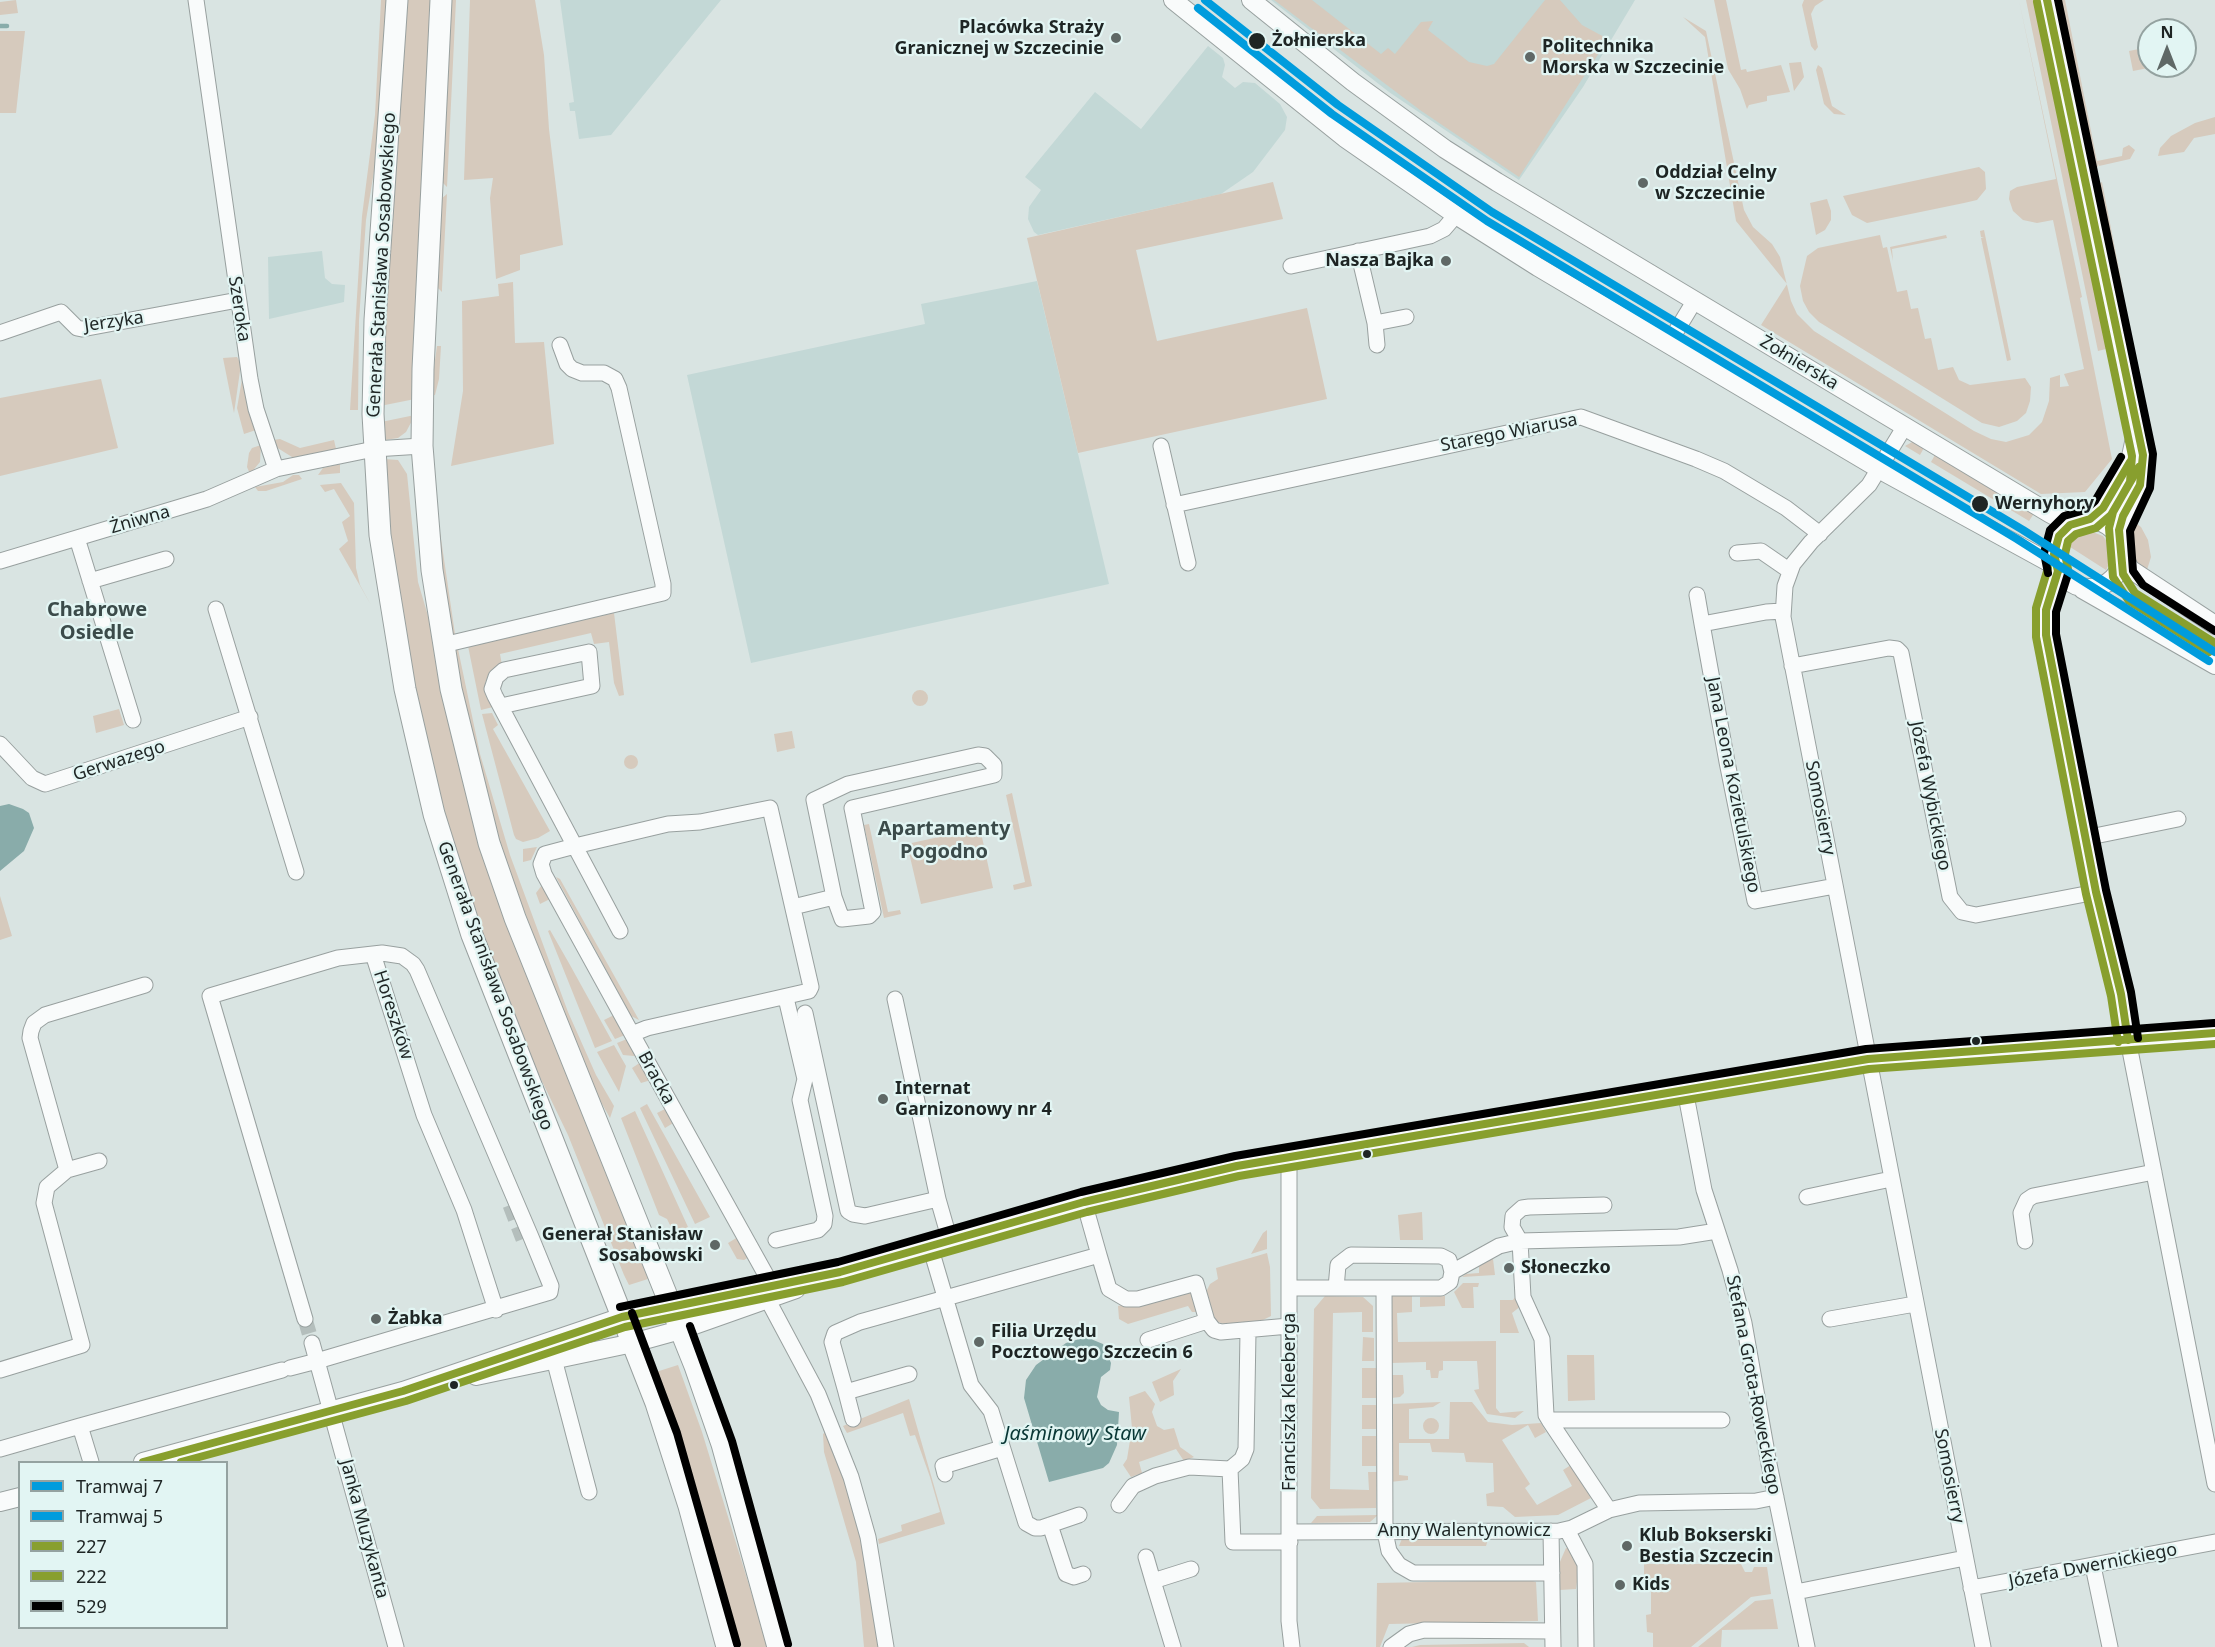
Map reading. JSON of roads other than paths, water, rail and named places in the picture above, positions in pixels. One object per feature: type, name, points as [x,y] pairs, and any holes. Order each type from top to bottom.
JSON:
[{"type":"main road","name":"Generała Stanisława Sosabowskiego","points":[[397,0],[374,349],[374,449],[379,525],[389,602],[409,711],[434,814],[472,934],[633,1343],[679,1474],[727,1647]]},
{"type":"main road","points":[[441,0],[423,369],[422,446],[429,548],[442,645],[459,729],[489,843],[515,918],[680,1330],[722,1444],[778,1647]]},
{"type":"street","name":"Szeroka","points":[[196,0],[238,300],[256,409],[276,469]]},
{"type":"street","name":"Żołnierska","points":[[1251,0],[1353,82],[1445,149],[2060,519],[2082,521]]},
{"type":"street","points":[[2047,0],[2143,455],[2143,473],[2138,490],[2121,520],[2121,547],[2117,573],[2106,584],[2092,589],[2075,586]]},
{"type":"street","points":[[1184,3],[1345,138],[1456,215],[1538,267],[1879,469],[2057,568],[2075,586],[2215,665]]},
{"type":"street","points":[[1292,266],[1435,234],[1444,229],[1456,215]]},
{"type":"street","points":[[1358,252],[1375,323],[1377,345]]},
{"type":"street","name":"Jerzyka","points":[[0,333],[61,312],[77,328],[82,329],[238,300]]},
{"type":"street","points":[[1669,343],[1695,300]]},
{"type":"street","points":[[1375,323],[1406,317]]},
{"type":"street","points":[[442,645],[663,593],[663,584],[619,388],[610,376],[582,373],[572,369],[567,364],[560,345]]},
{"type":"street","name":"Starego Wiarusa","points":[[1174,505],[1581,417],[1724,471],[1780,504],[1820,534]]},
{"type":"street","points":[[2134,420],[2134,443],[2126,472],[2106,504],[2082,521],[2065,529],[2058,539],[2054,554],[2057,568],[2047,604],[2045,626],[2096,892],[2121,994],[2215,1484]]},
{"type":"street","points":[[1879,469],[1905,426]]},
{"type":"street","points":[[276,469],[374,449],[422,446]]},
{"type":"street","points":[[1161,446],[1188,563]]},
{"type":"street","name":"Żniwna","points":[[0,561],[207,499],[276,469]]},
{"type":"street","name":"Somosierry","points":[[1879,469],[1860,496],[1804,550],[1790,571],[1785,586],[1783,611],[1983,1647]]},
{"type":"street","points":[[2082,521],[2106,525],[2121,547],[2130,569],[2215,625]]},
{"type":"street","points":[[77,538],[133,720]]},
{"type":"street","points":[[1737,553],[1761,550],[1790,571]]},
{"type":"street","points":[[90,581],[166,559]]},
{"type":"street","name":"Jana Leona Kozietulskiego","points":[[1697,595],[1755,901],[1835,886]]},
{"type":"street","points":[[216,609],[296,872]]},
{"type":"street","points":[[1702,624],[1783,611]]},
{"type":"street","name":"Józefa Wybickiego","points":[[1792,666],[1889,648],[1899,651],[1903,658],[1950,897],[1962,912],[1976,915],[2096,892]]},
{"type":"street","points":[[501,706],[592,686],[589,652],[501,672],[492,686],[501,706],[620,931]]},
{"type":"street","name":"Gerwazego","points":[[0,744],[32,778],[45,784],[250,717]]},
{"type":"street","points":[[978,755],[990,759],[996,770],[991,777],[852,808],[873,912],[869,916],[842,919],[834,897],[813,804],[817,797],[848,784],[978,755]]},
{"type":"street","points":[[575,846],[668,824],[700,822],[770,808],[811,987],[806,993],[647,1028],[632,1034]]},
{"type":"street","points":[[2085,838],[2178,819]]},
{"type":"street","name":"Bracka","points":[[575,846],[550,852],[543,858],[541,864],[544,874],[769,1292],[818,1394],[851,1477],[868,1537],[886,1647]]},
{"type":"street","points":[[793,907],[834,897]]},
{"type":"street","points":[[373,954],[393,946],[405,947],[412,951],[422,965],[434,994]]},
{"type":"street","points":[[0,1449],[496,1310],[541,1297],[550,1292],[551,1286],[417,970],[402,956],[373,954]]},
{"type":"street","name":"Horeszków","points":[[305,1319],[210,996],[338,958],[373,954],[424,1114],[464,1210],[496,1310]]},
{"type":"street","points":[[67,1170],[30,1038],[34,1023],[45,1015],[145,985]]},
{"type":"street","points":[[776,1240],[818,1230],[824,1224],[825,1216],[800,1100],[805,1079],[786,998]]},
{"type":"street","points":[[895,999],[938,1199],[950,1240]]},
{"type":"street","points":[[805,1013],[848,1211],[865,1216],[938,1199]]},
{"type":"street","points":[[403,1391],[633,1343],[680,1330],[769,1292],[1083,1203],[1237,1166],[1868,1059],[2215,1033]]},
{"type":"street","name":"Stefana Grota-Roweckiego","points":[[1685,1090],[1702,1184],[1730,1270],[1744,1323],[1807,1647]]},
{"type":"street","name":"Franciszka Kleeberga","points":[[1289,1157],[1292,1647]]},
{"type":"street","points":[[0,1370],[82,1346],[44,1203],[47,1187],[67,1170],[99,1161]]},
{"type":"street","points":[[2025,1241],[2021,1214],[2027,1200],[2033,1196],[2154,1172]]},
{"type":"street","points":[[1807,1197],[1891,1179]]},
{"type":"street","points":[[1083,1203],[1109,1289],[1126,1299],[1138,1299],[1196,1283],[1207,1321],[1214,1330],[1248,1332],[1289,1326]]},
{"type":"street","points":[[1604,1205],[1522,1208],[1516,1211],[1512,1222],[1520,1241],[1523,1297],[1542,1339],[1543,1406],[1549,1420],[1609,1510]]},
{"type":"street","points":[[1452,1272],[1499,1246],[1520,1241],[1679,1237],[1717,1231]]},
{"type":"street","points":[[523,1239],[544,1288],[541,1297]]},
{"type":"street","points":[[930,1246],[971,1385],[991,1411],[1026,1523],[1035,1528],[1079,1515]]},
{"type":"street","points":[[853,1419],[832,1342],[835,1333],[860,1322],[1099,1255]]},
{"type":"street","points":[[1289,1288],[1336,1288],[1384,1288],[1441,1288],[1450,1282],[1452,1272],[1449,1260],[1441,1256],[1351,1255],[1338,1265],[1336,1288]]},
{"type":"street","points":[[1384,1288],[1384,1532],[1394,1558],[1399,1565],[1413,1573],[1552,1573]]},
{"type":"street","points":[[147,1461],[403,1391],[622,1317],[670,1305],[769,1292]]},
{"type":"street","points":[[1830,1319],[1915,1304]]},
{"type":"street","points":[[1148,1340],[1207,1321]]},
{"type":"street","points":[[1119,1505],[1133,1486],[1155,1476],[1189,1467],[1230,1469],[1242,1459],[1246,1449],[1248,1332]]},
{"type":"street","points":[[312,1343],[331,1411]]},
{"type":"street","points":[[554,1359],[589,1492]]},
{"type":"street","points":[[846,1392],[909,1374]]},
{"type":"street","name":"Janka Muzykanta","points":[[331,1411],[396,1647]]},
{"type":"street","points":[[1549,1420],[1722,1420]]},
{"type":"street","points":[[80,1426],[91,1461]]},
{"type":"street","points":[[945,1474],[943,1466],[1002,1448]]},
{"type":"street","name":"Anny Walentynowicz","points":[[1230,1469],[1233,1542],[1384,1532],[1559,1530],[1609,1510],[1660,1500],[1756,1501],[1776,1497]]},
{"type":"street","points":[[0,1502],[18,1498]]},
{"type":"street","points":[[1050,1525],[1066,1574],[1074,1577],[1083,1575]]},
{"type":"street","points":[[1553,1647],[1552,1573],[1559,1530]]},
{"type":"street","points":[[1559,1530],[1584,1564],[1586,1647]]},
{"type":"street","name":"Józefa Dwernickiego","points":[[1971,1588],[2215,1542]]},
{"type":"street","points":[[1146,1557],[1173,1647]]},
{"type":"street","points":[[1796,1592],[1965,1558]]},
{"type":"street","points":[[2093,1566],[2110,1647]]},
{"type":"street","points":[[1153,1581],[1191,1569]]},
{"type":"street","points":[[1391,1647],[1408,1634],[1424,1630],[1552,1631]]},
{"type":"water","points":[[9,804],[29,813],[34,828],[24,851],[0,871],[0,806]]},
{"type":"water","name":"Jaśminowy Staw","points":[[1086,1337],[1103,1344],[1111,1363],[1110,1370],[1101,1377],[1097,1397],[1101,1405],[1108,1410],[1119,1412],[1117,1445],[1109,1463],[1103,1468],[1049,1482],[1024,1398],[1026,1380],[1036,1365],[1066,1343]]},
{"type":"waterway","points":[[0,26],[7,26]]},
{"type":"tunnel","points":[[510,1205],[523,1239]]},
{"type":"tunnel","points":[[305,1319],[312,1343]]},
{"type":"tram line","name":"7","points":[[1205,0],[1338,105],[1492,212],[2023,530],[2215,652]]},
{"type":"tram line","name":"5","points":[[1198,8],[1332,114],[1487,221],[2017,539],[2209,661]]},
{"type":"place","name":"Placówka Straży Granicznej w Szczecinie","points":[[1116,38]]},
{"type":"place","name":"Żołnierska","points":[[1257,41]]},
{"type":"place","name":"Politechnika Morska w Szczecinie","points":[[1530,57]]},
{"type":"place","name":"Oddział Celny w Szczecinie","points":[[1643,183]]},
{"type":"place","name":"Nasza Bajka","points":[[1446,261]]},
{"type":"place","name":"Wernyhory","points":[[1980,504]]},
{"type":"place","name":"Internat Garnizonowy nr 4","points":[[883,1099]]},
{"type":"place","name":"Generał Stanisław Sosabowski","points":[[715,1245]]},
{"type":"place","name":"Słoneczko","points":[[1509,1268]]},
{"type":"place","name":"Żabka","points":[[376,1319]]},
{"type":"place","name":"Filia Urzędu Pocztowego Szczecin 6","points":[[979,1342]]},
{"type":"place","name":"Klub Bokserski Bestia Szczecin","points":[[1627,1546]]},
{"type":"place","name":"Kids","points":[[1620,1585]]},
{"type":"district","name":"Chabrowe Osiedle","points":[[97,622]]},
{"type":"district","name":"Apartamenty Pogodno","points":[[944,840]]}]
